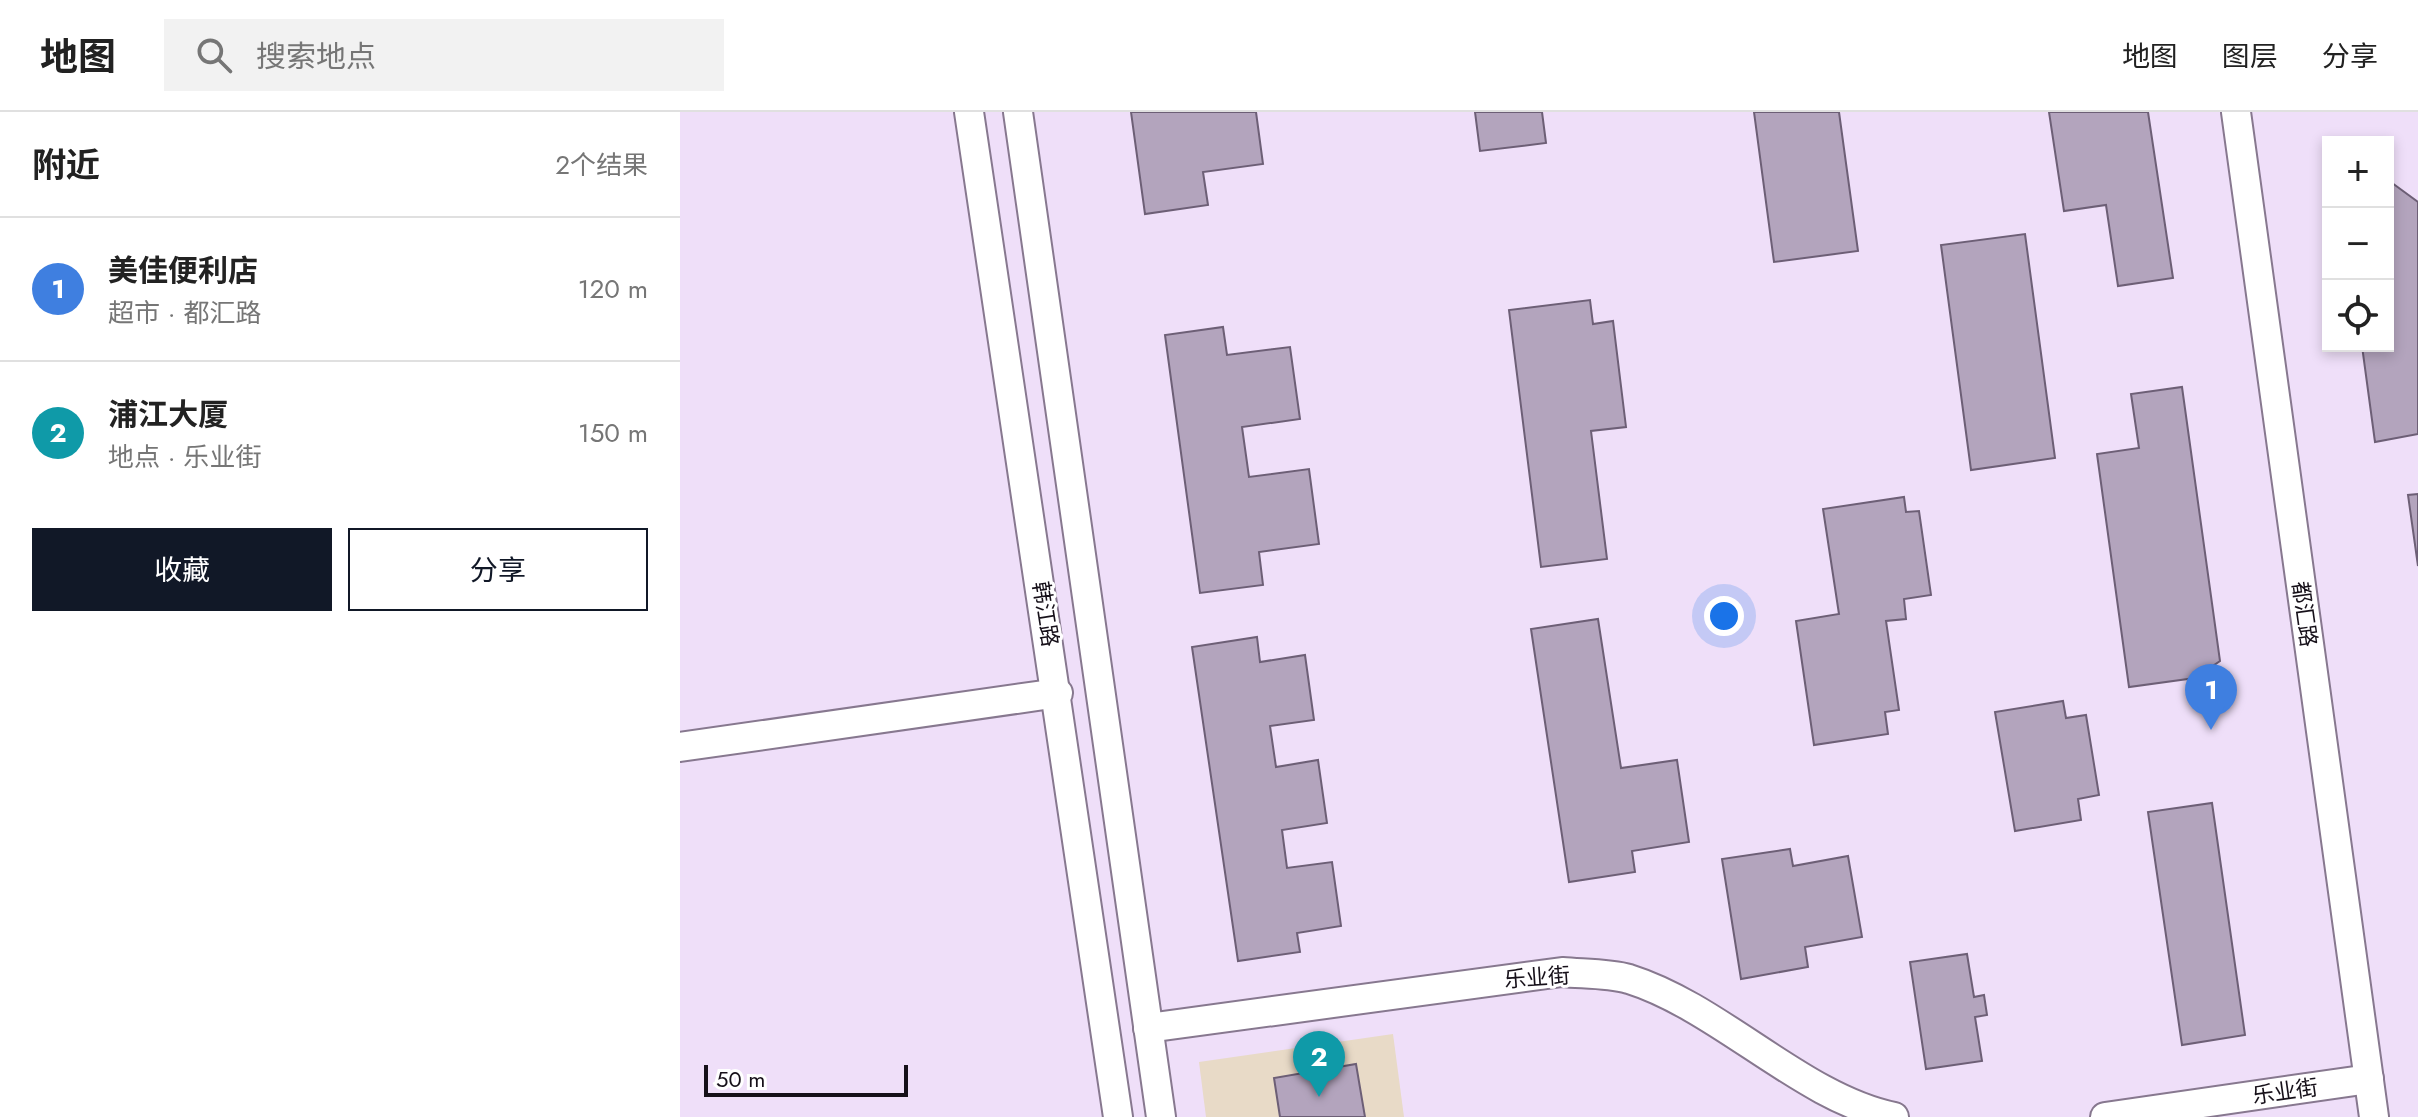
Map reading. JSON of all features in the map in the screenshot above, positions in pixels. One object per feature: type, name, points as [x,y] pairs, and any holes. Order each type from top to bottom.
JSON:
[{"type":"street","name":"韩江路","points":[[969,112],[1058,693],[1118,1117]]},
{"type":"street","name":"韩江路","points":[[1018,112],[1161,1117]]},
{"type":"street","name":"都汇路","points":[[2236,112],[2374,1117]]},
{"type":"street","points":[[680,747],[1058,693]]},
{"type":"street","name":"乐业街","points":[[1148,1028],[1562,972],[1627,979],[1683,1002],[1821,1086],[1879,1114],[1894,1117]]},
{"type":"street","name":"乐业街","points":[[2105,1117],[2369,1079]]},
{"type":"shaded area","points":[[1393,1034],[1404,1117],[1206,1117],[1199,1062]]},
{"type":"building","points":[[1131,112],[1256,112],[1263,164],[1203,172],[1208,205],[1145,214]]},
{"type":"building","points":[[1475,112],[1542,112],[1546,143],[1480,151]]},
{"type":"building","points":[[1754,112],[1839,112],[1858,251],[1774,262]]},
{"type":"building","points":[[2049,112],[2148,112],[2173,278],[2118,286],[2106,205],[2064,211]]},
{"type":"building","points":[[2394,184],[2418,202],[2418,434],[2375,442],[2363,352],[2394,352]]},
{"type":"building","points":[[2025,234],[2055,458],[1971,470],[1941,245]]},
{"type":"building","points":[[1590,300],[1593,324],[1613,321],[1626,427],[1591,431],[1607,559],[1541,567],[1509,310]]},
{"type":"building","points":[[1223,327],[1227,355],[1290,347],[1300,419],[1242,427],[1249,477],[1309,469],[1319,544],[1259,552],[1263,585],[1200,593],[1165,335]]},
{"type":"building","points":[[2182,387],[2220,661],[2195,678],[2129,687],[2097,454],[2139,448],[2131,394]]},
{"type":"building","points":[[2418,494],[2418,566],[2408,495]]},
{"type":"building","points":[[1904,497],[1906,512],[1919,511],[1931,595],[1904,599],[1906,619],[1886,621],[1899,710],[1885,712],[1888,734],[1814,745],[1796,621],[1839,614],[1823,509]]},
{"type":"building","points":[[1598,619],[1621,768],[1677,760],[1689,842],[1632,851],[1635,872],[1569,882],[1531,629]]},
{"type":"building","points":[[1257,637],[1260,662],[1305,655],[1314,720],[1270,726],[1276,767],[1318,760],[1327,823],[1282,830],[1287,868],[1332,862],[1341,926],[1297,933],[1300,952],[1238,961],[1192,647]]},
{"type":"building","points":[[2063,701],[2066,718],[2086,715],[2099,795],[2078,799],[2081,820],[2015,831],[1995,712]]},
{"type":"building","points":[[2212,803],[2245,1035],[2182,1045],[2148,812]]},
{"type":"building","points":[[1790,849],[1793,866],[1848,856],[1862,937],[1805,947],[1808,967],[1741,979],[1722,859]]},
{"type":"building","points":[[1967,954],[1974,997],[1984,995],[1987,1015],[1975,1017],[1982,1061],[1926,1069],[1910,962]]},
{"type":"building","points":[[1356,1064],[1365,1117],[1280,1117],[1274,1078]]},
{"type":"place","name":"美佳便利店","points":[[2211,730]]},
{"type":"place","name":"浦江大厦","points":[[1319,1097]]}]
